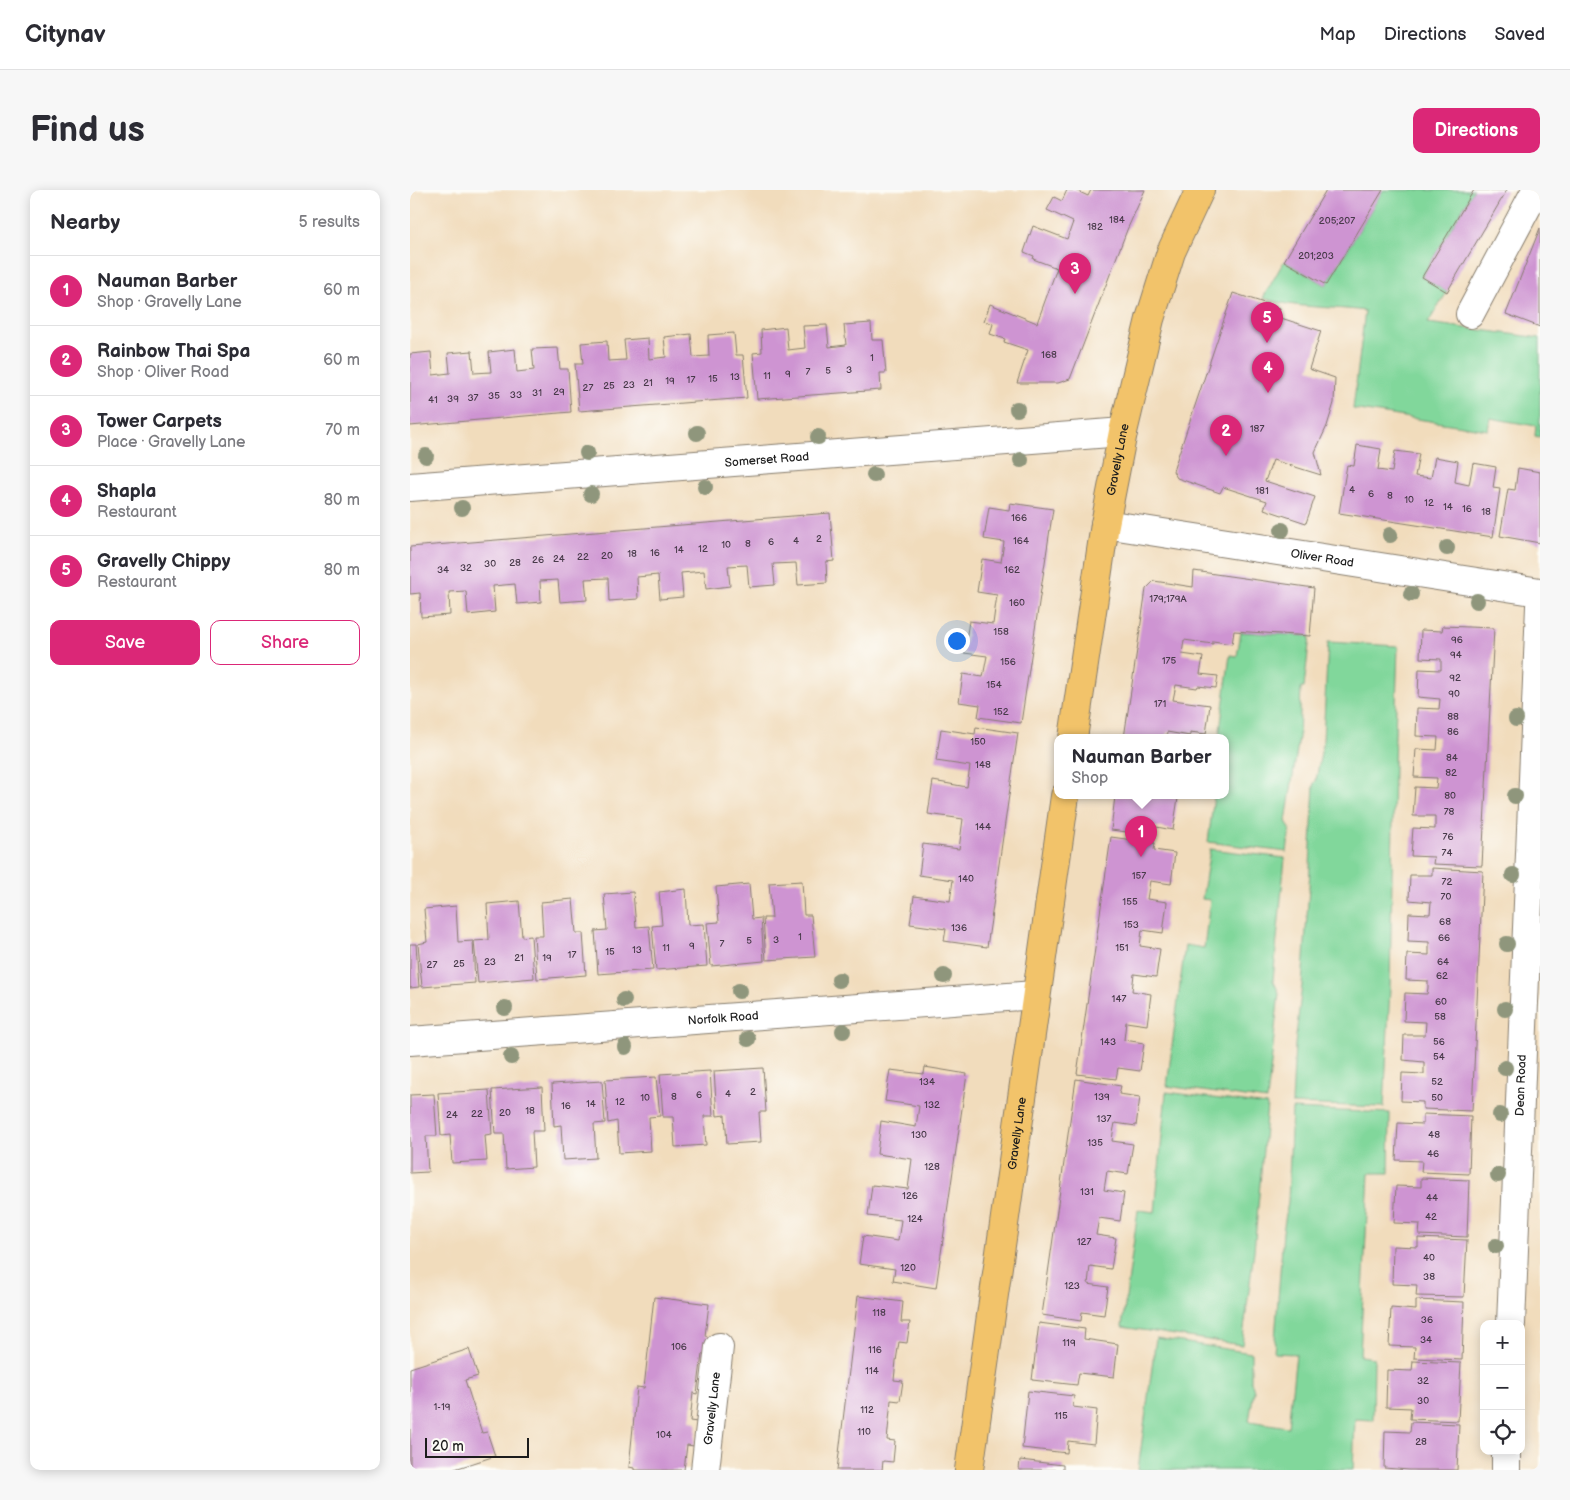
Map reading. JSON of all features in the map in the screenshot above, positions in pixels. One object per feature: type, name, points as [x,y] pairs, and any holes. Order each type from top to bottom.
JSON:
[{"type":"main road","name":"Gravelly Lane","points":[[1074,734],[1105,524],[1123,432],[1150,319],[1172,252],[1200,190]]},
{"type":"main road","name":"Gravelly Lane","points":[[969,1470],[1035,995],[1065,799]]},
{"type":"street","points":[[1470,314],[1536,190]]},
{"type":"street","name":"Somerset Road","points":[[410,487],[1123,432]]},
{"type":"street","name":"Oliver Road","points":[[1105,524],[1540,592]]},
{"type":"street","name":"Dean Road","points":[[1511,1320],[1540,606]]},
{"type":"street","name":"Norfolk Road","points":[[410,1041],[1035,995]]},
{"type":"street","name":"Gravelly Lane","points":[[705,1470],[719,1347]]},
{"type":"street","points":[[1506,1455],[1506,1470]]},
{"type":"green space","points":[[1383,190],[1474,190],[1422,277],[1447,292],[1428,323],[1540,338],[1540,437],[1535,436],[1536,426],[1490,418],[1488,430],[1353,409],[1365,311],[1300,306],[1263,298],[1284,261],[1326,285]]},
{"type":"green space","points":[[1241,632],[1310,636],[1304,687],[1301,687],[1299,737],[1286,821],[1290,829],[1287,852],[1208,842],[1214,799],[1229,799],[1229,734],[1220,734],[1230,655],[1237,656]]},
{"type":"green space","points":[[1328,642],[1398,646],[1390,987],[1384,1107],[1292,1104],[1295,1045],[1302,985],[1309,888],[1314,783],[1316,781],[1323,741]]},
{"type":"green space","points":[[1210,849],[1285,858],[1273,980],[1279,993],[1267,1100],[1167,1086],[1185,945],[1204,948],[1210,900],[1202,899]]},
{"type":"green space","points":[[1166,1092],[1267,1105],[1254,1251],[1242,1345],[1122,1327],[1138,1210],[1155,1212]]},
{"type":"green space","points":[[1292,1109],[1390,1113],[1389,1173],[1369,1173],[1360,1356],[1374,1358],[1373,1420],[1355,1419],[1353,1470],[1138,1470],[1156,1338],[1251,1353],[1251,1381],[1254,1391],[1249,1421],[1288,1427],[1296,1354],[1274,1353],[1283,1232],[1288,1202]]},
{"type":"building","points":[[1067,190],[1075,190],[1088,196],[1091,190],[1145,190],[1127,230],[1070,379],[1058,383],[1017,383],[1028,350],[1004,342],[1005,339],[990,334],[993,324],[984,321],[990,304],[1037,323],[1057,268],[1033,259],[1034,256],[1024,252],[1033,226],[1067,239],[1073,222],[1047,210],[1054,197],[1062,201]]},
{"type":"building","points":[[1326,190],[1383,190],[1326,285],[1284,261]]},
{"type":"building","points":[[1474,190],[1507,190],[1447,292],[1422,277]]},
{"type":"building","points":[[1540,228],[1540,327],[1506,314]]},
{"type":"building","points":[[1233,293],[1280,308],[1278,317],[1321,331],[1309,369],[1335,378],[1334,403],[1327,426],[1315,452],[1321,475],[1273,460],[1265,481],[1315,497],[1306,523],[1264,509],[1267,501],[1223,487],[1220,493],[1177,478],[1173,471]]},
{"type":"building","points":[[871,323],[872,340],[883,340],[886,373],[880,373],[881,390],[757,399],[753,353],[762,352],[761,330],[786,327],[788,350],[805,348],[803,326],[827,325],[829,347],[846,345],[844,325]]},
{"type":"building","points":[[734,333],[736,355],[743,355],[747,398],[579,411],[575,364],[583,364],[581,343],[607,341],[608,361],[626,360],[624,340],[648,338],[649,359],[666,357],[664,337],[691,334],[693,357],[709,356],[708,335]]},
{"type":"building","points":[[558,348],[560,369],[568,369],[571,412],[410,426],[410,354],[431,352],[433,375],[450,373],[448,353],[472,351],[474,373],[491,372],[489,352],[515,349],[517,372],[534,370],[532,349]]},
{"type":"building","points":[[1357,445],[1381,449],[1378,470],[1392,472],[1395,451],[1419,454],[1415,476],[1431,478],[1435,457],[1458,461],[1455,482],[1469,485],[1473,463],[1496,467],[1493,488],[1500,489],[1493,537],[1339,513],[1347,465],[1354,466]]},
{"type":"building","points":[[1518,468],[1540,472],[1540,543],[1500,536],[1508,489],[1515,490]]},
{"type":"building","points":[[1010,503],[1053,509],[1021,723],[978,717],[980,705],[959,702],[963,674],[983,677],[987,656],[964,653],[969,621],[993,624],[997,595],[977,592],[982,559],[1001,562],[1004,542],[984,539],[989,507],[1009,510]]},
{"type":"building","points":[[830,513],[834,561],[826,562],[827,583],[798,585],[796,563],[773,564],[775,585],[749,587],[747,565],[728,566],[730,586],[706,589],[704,571],[681,573],[683,597],[660,599],[658,575],[637,577],[638,599],[609,601],[608,578],[585,579],[587,600],[560,602],[558,580],[540,581],[541,602],[517,604],[515,584],[493,586],[495,612],[468,615],[466,591],[449,592],[450,615],[421,617],[420,593],[410,594],[410,547]]},
{"type":"building","points":[[1194,571],[1314,588],[1310,636],[1234,631],[1232,644],[1213,641],[1213,644],[1184,640],[1182,654],[1203,657],[1200,674],[1218,676],[1216,688],[1176,685],[1173,700],[1210,705],[1206,734],[1167,732],[1167,734],[1125,734],[1146,589],[1154,581],[1193,587]]},
{"type":"building","points":[[1443,626],[1494,628],[1482,866],[1433,864],[1434,857],[1411,856],[1413,828],[1435,829],[1435,816],[1413,816],[1415,787],[1436,788],[1437,778],[1414,777],[1416,749],[1437,750],[1438,737],[1416,736],[1417,708],[1439,709],[1440,699],[1418,697],[1419,669],[1441,670],[1441,659],[1420,658],[1421,630],[1442,631]]},
{"type":"building","points":[[976,727],[1018,733],[987,947],[944,941],[946,929],[910,924],[914,896],[950,901],[953,880],[919,875],[923,844],[959,849],[963,819],[928,814],[933,781],[967,787],[970,766],[936,761],[941,729],[975,734]]},
{"type":"building","points":[[1115,799],[1178,799],[1173,830],[1151,826],[1150,835],[1111,830]]},
{"type":"building","points":[[1111,837],[1155,843],[1154,850],[1175,853],[1171,884],[1150,881],[1147,899],[1167,902],[1163,933],[1142,930],[1140,946],[1160,949],[1156,977],[1134,974],[1132,991],[1151,994],[1147,1025],[1126,1022],[1124,1040],[1144,1043],[1140,1071],[1118,1068],[1116,1079],[1077,1074]]},
{"type":"building","points":[[1432,868],[1483,871],[1472,1111],[1423,1109],[1423,1102],[1401,1101],[1402,1073],[1424,1074],[1424,1062],[1403,1060],[1404,1035],[1425,1035],[1426,1022],[1404,1021],[1405,993],[1427,994],[1428,988],[1428,981],[1406,980],[1407,954],[1429,955],[1429,942],[1408,941],[1409,913],[1430,914],[1431,902],[1409,900],[1410,875],[1432,875]]},
{"type":"building","points":[[802,881],[804,915],[811,915],[815,957],[766,960],[763,918],[772,918],[769,883]]},
{"type":"building","points":[[749,884],[752,919],[761,918],[764,961],[711,966],[707,923],[719,922],[716,887]]},
{"type":"building","points":[[686,889],[688,925],[704,924],[707,966],[656,970],[652,926],[662,925],[659,892]]},
{"type":"building","points":[[633,892],[636,927],[649,926],[653,970],[598,974],[595,931],[607,930],[604,894]]},
{"type":"building","points":[[573,899],[576,933],[583,933],[586,975],[537,979],[534,936],[543,936],[541,902]]},
{"type":"building","points":[[519,901],[522,937],[531,936],[534,978],[478,983],[474,941],[489,940],[487,904]]},
{"type":"building","points":[[456,906],[458,942],[473,941],[475,983],[422,987],[418,944],[427,942],[424,909]]},
{"type":"building","points":[[410,944],[416,944],[419,987],[410,988]]},
{"type":"building","points":[[925,1067],[967,1074],[936,1288],[893,1281],[895,1269],[859,1264],[863,1236],[898,1241],[901,1220],[868,1216],[872,1185],[908,1189],[912,1159],[877,1154],[881,1121],[916,1127],[919,1106],[885,1101],[890,1070],[924,1074]]},
{"type":"building","points":[[763,1068],[766,1112],[759,1112],[761,1142],[727,1144],[725,1115],[717,1116],[714,1071]]},
{"type":"building","points":[[710,1071],[713,1116],[704,1116],[706,1145],[675,1147],[673,1117],[663,1117],[660,1074]]},
{"type":"building","points":[[656,1077],[660,1116],[649,1117],[651,1151],[619,1153],[617,1121],[608,1123],[605,1080]]},
{"type":"building","points":[[1076,1079],[1121,1086],[1119,1094],[1140,1097],[1136,1126],[1115,1123],[1113,1133],[1112,1141],[1133,1144],[1128,1174],[1107,1171],[1104,1190],[1124,1193],[1120,1221],[1099,1218],[1096,1235],[1116,1238],[1111,1269],[1090,1266],[1088,1284],[1108,1287],[1104,1315],[1082,1312],[1081,1321],[1042,1315]]},
{"type":"building","points":[[602,1081],[605,1123],[594,1124],[596,1158],[563,1160],[561,1125],[554,1126],[552,1084]]},
{"type":"building","points":[[542,1087],[544,1131],[532,1131],[534,1167],[506,1169],[504,1134],[495,1134],[492,1090]]},
{"type":"building","points":[[489,1090],[492,1134],[485,1135],[487,1161],[452,1163],[450,1135],[441,1136],[438,1093]]},
{"type":"building","points":[[434,1094],[437,1136],[426,1136],[428,1172],[410,1173],[410,1095]]},
{"type":"building","points":[[1423,1114],[1471,1116],[1469,1174],[1421,1172],[1422,1161],[1396,1160],[1398,1123],[1423,1124]]},
{"type":"building","points":[[1421,1178],[1469,1180],[1467,1237],[1419,1235],[1420,1224],[1394,1223],[1396,1186],[1421,1187]]},
{"type":"building","points":[[1418,1238],[1467,1240],[1464,1297],[1416,1296],[1417,1285],[1392,1284],[1393,1246],[1418,1247]]},
{"type":"building","points":[[858,1296],[903,1302],[901,1322],[910,1322],[907,1343],[899,1342],[896,1361],[894,1380],[903,1381],[900,1401],[891,1400],[887,1440],[895,1441],[893,1462],[883,1461],[882,1470],[837,1470]]},
{"type":"building","points":[[654,1297],[709,1304],[705,1336],[711,1337],[709,1354],[702,1354],[697,1394],[693,1393],[690,1421],[697,1422],[694,1446],[687,1445],[684,1470],[634,1470],[634,1468],[629,1467],[637,1387],[644,1388]]},
{"type":"building","points":[[1416,1300],[1464,1302],[1462,1360],[1414,1358],[1415,1347],[1389,1346],[1391,1308],[1416,1310]]},
{"type":"building","points":[[1039,1323],[1085,1329],[1084,1339],[1118,1344],[1114,1377],[1079,1373],[1077,1385],[1032,1380]]},
{"type":"building","points":[[469,1349],[478,1376],[465,1380],[482,1433],[487,1432],[495,1456],[452,1470],[410,1470],[410,1368]]},
{"type":"building","points":[[1413,1361],[1461,1363],[1458,1421],[1410,1419],[1411,1408],[1386,1407],[1387,1370],[1412,1371]]},
{"type":"building","points":[[1028,1391],[1074,1396],[1073,1407],[1097,1410],[1094,1444],[1068,1441],[1067,1453],[1022,1448]]},
{"type":"building","points":[[1411,1422],[1459,1424],[1457,1470],[1384,1468],[1385,1431],[1410,1432]]},
{"type":"building","points":[[1020,1460],[1063,1465],[1063,1470],[1019,1470]]},
{"type":"place","name":"Tower Carpets","points":[[1075,294]]},
{"type":"place","name":"Gravelly Chippy","points":[[1267,343]]},
{"type":"place","name":"Shapla","points":[[1268,393]]},
{"type":"place","name":"Rainbow Thai Spa","points":[[1226,456]]},
{"type":"place","name":"Nauman Barber","points":[[1141,857]]}]
